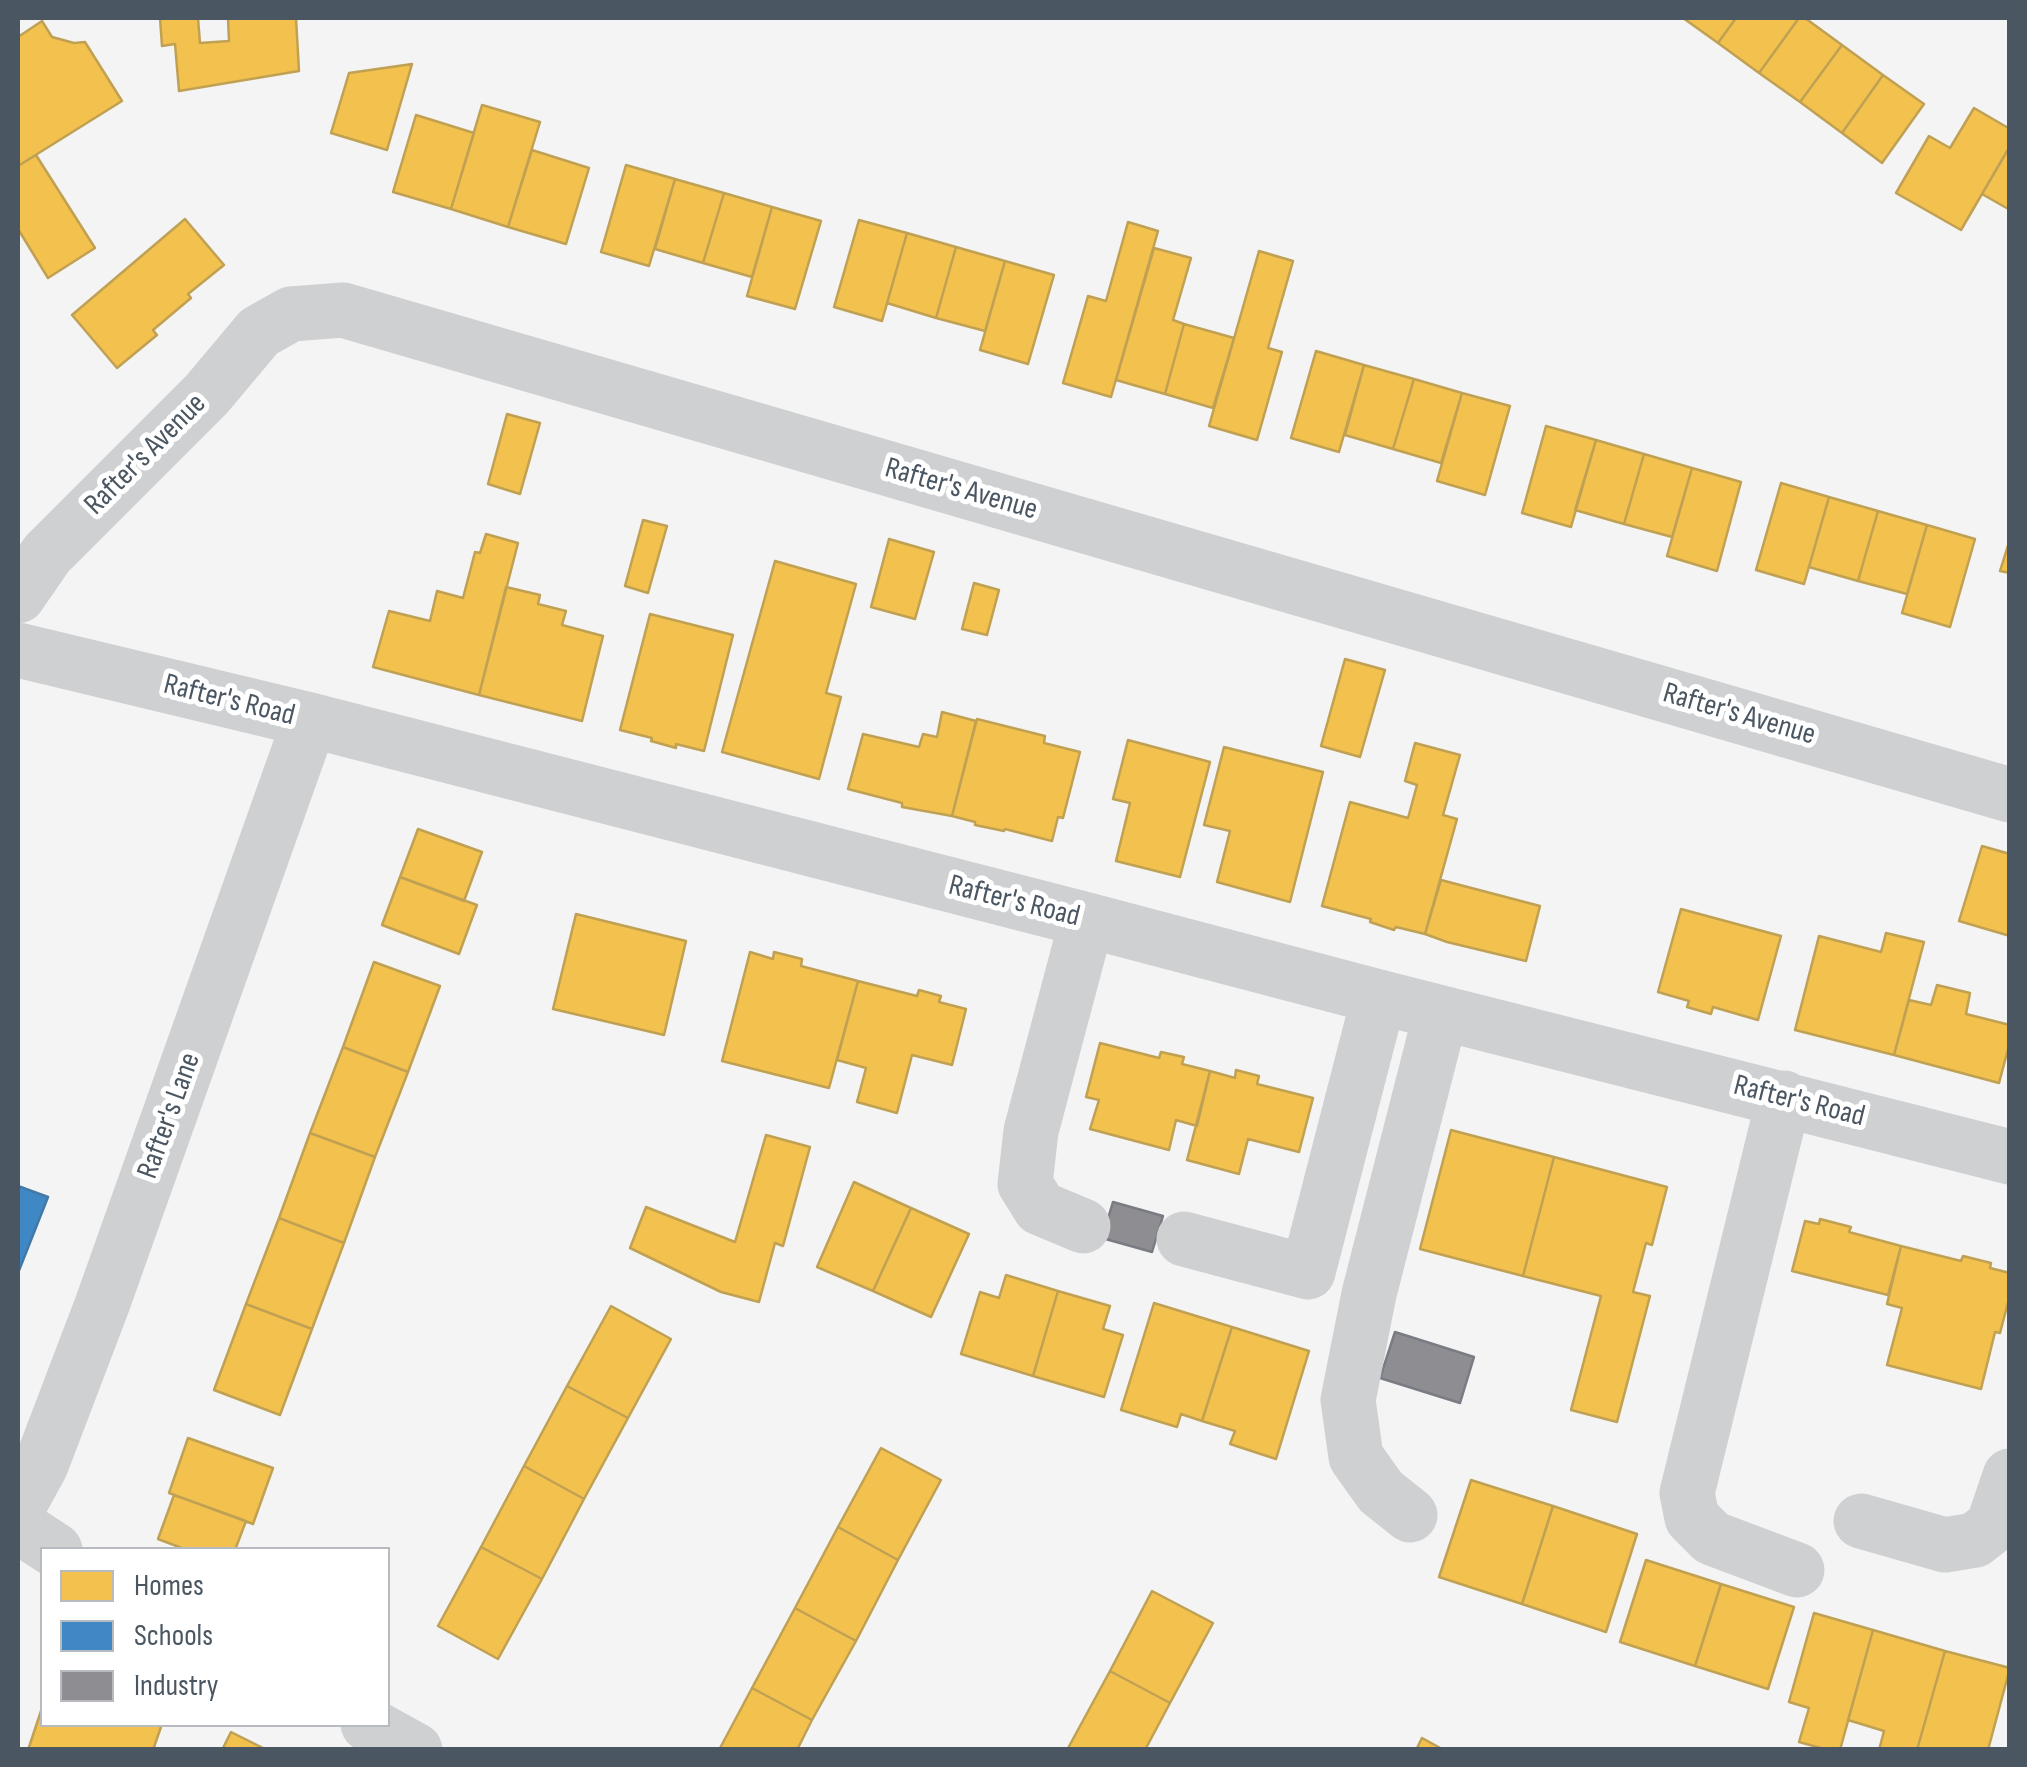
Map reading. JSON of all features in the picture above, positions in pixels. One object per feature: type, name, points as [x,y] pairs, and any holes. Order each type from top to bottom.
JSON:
[{"type":"street","name":"Rafter's Avenue","points":[[18,596],[47,554],[207,394],[259,332],[291,314],[343,310],[2010,794]]},
{"type":"street","name":"Rafter's Road","points":[[18,650],[310,720],[2010,1157]]},
{"type":"street","name":"Rafter's Lane","points":[[18,1506],[40,1465],[102,1304],[310,720]]},
{"type":"street","points":[[1083,1226],[1040,1208],[1025,1184],[1031,1132],[1087,920]]},
{"type":"street","points":[[1184,1239],[1308,1272],[1378,997]]},
{"type":"street","points":[[1410,1515],[1381,1492],[1356,1457],[1348,1400],[1369,1294],[1441,1013]]},
{"type":"street","points":[[1784,1098],[1688,1493],[1692,1518],[1712,1538],[1797,1570]]},
{"type":"street","points":[[1861,1521],[1945,1544],[1975,1540],[1992,1526],[2010,1476]]},
{"type":"street","points":[[18,1526],[50,1547]]},
{"type":"street","points":[[374,1727],[416,1750]]},
{"type":"building: Homes","points":[[160,18],[198,18],[200,43],[229,41],[228,18],[296,18],[299,71],[179,91],[175,44],[162,46]]},
{"type":"building: Homes","points":[[1683,18],[1736,18],[1718,43]]},
{"type":"building: Homes","points":[[1736,18],[1799,18],[1759,73],[1718,43]]},
{"type":"building: Homes","points":[[1799,18],[1805,18],[1842,45],[1800,102],[1759,73]]},
{"type":"building: Homes","points":[[42,21],[52,37],[85,42],[122,101],[18,166],[18,37]]},
{"type":"building: Homes","points":[[1842,45],[1883,75],[1842,133],[1800,102]]},
{"type":"building: Homes","points":[[412,64],[387,150],[331,133],[349,73]]},
{"type":"building: Homes","points":[[1883,75],[1924,104],[1882,163],[1842,133]]},
{"type":"building: Homes","points":[[482,105],[540,122],[508,227],[451,209]]},
{"type":"building: Homes","points":[[1974,108],[2010,129],[2010,146],[1961,230],[1896,193],[1929,136],[1950,148]]},
{"type":"building: Homes","points":[[416,115],[474,133],[451,209],[393,192]]},
{"type":"building: Homes","points":[[2010,146],[2010,210],[1982,194]]},
{"type":"building: Homes","points":[[532,150],[589,168],[566,244],[508,227]]},
{"type":"building: Homes","points":[[36,155],[95,248],[48,278],[18,229],[18,166]]},
{"type":"building: Homes","points":[[626,165],[675,179],[649,266],[601,252]]},
{"type":"building: Homes","points":[[675,179],[724,193],[703,263],[655,249]]},
{"type":"building: Homes","points":[[724,193],[772,207],[752,277],[703,263]]},
{"type":"building: Homes","points":[[772,207],[821,221],[795,309],[747,296]]},
{"type":"building: Homes","points":[[185,219],[224,265],[188,294],[191,298],[153,330],[157,335],[117,368],[72,315]]},
{"type":"building: Homes","points":[[859,220],[907,233],[882,321],[834,307]]},
{"type":"building: Homes","points":[[1128,222],[1158,231],[1111,397],[1063,383],[1088,296],[1106,301]]},
{"type":"building: Homes","points":[[907,233],[956,247],[936,318],[887,303]]},
{"type":"building: Homes","points":[[956,247],[1005,261],[985,331],[936,318]]},
{"type":"building: Homes","points":[[1154,248],[1191,258],[1173,320],[1184,324],[1165,394],[1116,380]]},
{"type":"building: Homes","points":[[1259,251],[1293,261],[1268,348],[1282,352],[1257,440],[1209,426]]},
{"type":"building: Homes","points":[[1005,261],[1054,275],[1028,364],[980,350]]},
{"type":"building: Homes","points":[[1184,324],[1234,338],[1213,408],[1165,394]]},
{"type":"building: Homes","points":[[1316,351],[1364,365],[1339,452],[1291,438]]},
{"type":"building: Homes","points":[[1364,365],[1414,379],[1393,449],[1345,435]]},
{"type":"building: Homes","points":[[1414,379],[1462,393],[1441,463],[1393,449]]},
{"type":"building: Homes","points":[[1462,393],[1510,406],[1485,495],[1437,481]]},
{"type":"building: Homes","points":[[507,414],[540,423],[520,494],[488,484]]},
{"type":"building: Homes","points":[[1546,426],[1596,440],[1571,527],[1522,513]]},
{"type":"building: Homes","points":[[1596,440],[1644,454],[1624,524],[1575,510]]},
{"type":"building: Homes","points":[[1644,454],[1692,468],[1672,537],[1624,524]]},
{"type":"building: Homes","points":[[1692,468],[1741,482],[1717,571],[1667,556]]},
{"type":"building: Homes","points":[[1781,483],[1829,497],[1804,584],[1756,570]]},
{"type":"building: Homes","points":[[1829,497],[1878,511],[1858,581],[1809,567]]},
{"type":"building: Homes","points":[[1878,511],[1927,525],[1907,594],[1858,581]]},
{"type":"building: Homes","points":[[643,520],[667,526],[648,593],[625,586]]},
{"type":"building: Homes","points":[[1927,525],[1975,539],[1950,627],[1902,613]]},
{"type":"building: Homes","points":[[486,534],[518,543],[479,695],[373,667],[389,611],[430,621],[437,591],[463,598],[475,552],[480,553]]},
{"type":"building: Homes","points":[[889,539],[934,552],[915,619],[871,607]]},
{"type":"building: Homes","points":[[2010,539],[2010,573],[2000,571]]},
{"type":"building: Homes","points":[[775,561],[856,584],[826,693],[841,697],[819,779],[722,752]]},
{"type":"building: Homes","points":[[974,583],[999,590],[987,635],[962,629]]},
{"type":"building: Homes","points":[[506,587],[540,595],[538,604],[566,611],[562,625],[603,636],[582,721],[479,695]]},
{"type":"building: Homes","points":[[650,614],[733,635],[704,751],[676,744],[676,748],[620,730]]},
{"type":"building: Homes","points":[[1345,659],[1385,670],[1360,757],[1321,746]]},
{"type":"building: Homes","points":[[942,712],[976,721],[952,816],[902,807],[902,803],[848,789],[863,734],[919,747],[923,734],[937,737]]},
{"type":"building: Homes","points":[[977,719],[1045,736],[1044,743],[1080,752],[1063,818],[1058,817],[1052,841],[975,825],[952,816]]},
{"type":"building: Homes","points":[[1128,740],[1210,762],[1180,877],[1116,861],[1130,803],[1113,799]]},
{"type":"building: Homes","points":[[1415,743],[1460,755],[1443,815],[1457,819],[1425,934],[1396,927],[1394,930],[1370,922],[1371,919],[1322,906],[1350,802],[1408,818],[1417,785],[1405,781]]},
{"type":"building: Homes","points":[[1224,747],[1323,772],[1290,902],[1217,882],[1230,831],[1204,825]]},
{"type":"building: Homes","points":[[418,829],[482,852],[464,901],[400,877]]},
{"type":"building: Homes","points":[[1982,846],[2010,854],[2010,936],[1959,921]]},
{"type":"building: Homes","points":[[400,877],[477,905],[459,954],[382,925]]},
{"type":"building: Homes","points":[[1441,880],[1540,906],[1526,961],[1425,934]]},
{"type":"building: Homes","points":[[1681,909],[1781,936],[1758,1020],[1713,1007],[1711,1014],[1687,1007],[1689,1001],[1658,992]]},
{"type":"building: Homes","points":[[576,914],[686,941],[664,1035],[553,1009]]},
{"type":"building: Homes","points":[[1886,933],[1924,942],[1894,1055],[1795,1030],[1819,936],[1881,952]]},
{"type":"building: Homes","points":[[750,952],[773,959],[774,952],[802,959],[801,966],[858,981],[829,1088],[722,1061]]},
{"type":"building: Homes","points":[[374,962],[440,986],[408,1072],[343,1047]]},
{"type":"building: Homes","points":[[858,981],[917,996],[919,990],[941,996],[939,1002],[966,1009],[952,1065],[912,1055],[897,1113],[857,1102],[866,1068],[837,1060]]},
{"type":"building: Homes","points":[[1937,985],[1970,993],[1966,1014],[2010,1025],[2010,1042],[1999,1083],[1894,1055],[1909,1000],[1931,1005]]},
{"type":"building: Homes","points":[[1100,1043],[1159,1058],[1161,1052],[1184,1057],[1182,1064],[1210,1071],[1197,1126],[1176,1120],[1169,1150],[1090,1129],[1099,1100],[1086,1097]]},
{"type":"building: Homes","points":[[343,1047],[408,1072],[375,1157],[310,1133]]},
{"type":"building: Homes","points":[[1236,1070],[1259,1076],[1257,1084],[1313,1098],[1299,1152],[1248,1139],[1239,1174],[1187,1160],[1210,1071],[1235,1078]]},
{"type":"building: Homes","points":[[1451,1130],[1554,1157],[1523,1276],[1420,1249]]},
{"type":"building: Homes","points":[[310,1133],[375,1157],[344,1243],[279,1218]]},
{"type":"building: Homes","points":[[766,1135],[810,1147],[783,1246],[775,1243],[759,1302],[721,1292],[630,1248],[646,1207],[735,1242]]},
{"type":"building: Homes","points":[[1554,1157],[1667,1187],[1652,1245],[1646,1243],[1633,1292],[1650,1296],[1617,1422],[1571,1410],[1601,1296],[1523,1276]]},
{"type":"building: Homes","points":[[854,1182],[911,1208],[873,1291],[817,1267]]},
{"type":"building: Homes","points":[[911,1208],[969,1234],[931,1317],[873,1291]]},
{"type":"building: Homes","points":[[279,1218],[344,1243],[312,1329],[246,1304]]},
{"type":"building: Homes","points":[[1820,1219],[1851,1227],[1849,1232],[1901,1246],[1888,1295],[1792,1271],[1805,1221],[1819,1224]]},
{"type":"building: Homes","points":[[1901,1246],[1961,1261],[1963,1256],[2010,1273],[2010,1295],[2000,1333],[1995,1332],[1981,1389],[1887,1365],[1902,1308],[1887,1304]]},
{"type":"building: Homes","points":[[1006,1275],[1058,1291],[1033,1376],[961,1354],[980,1292],[999,1298]]},
{"type":"building: Homes","points":[[1058,1291],[1110,1306],[1103,1329],[1123,1335],[1104,1397],[1033,1376]]},
{"type":"building: Homes","points":[[1154,1303],[1232,1327],[1202,1421],[1181,1414],[1177,1427],[1121,1410]]},
{"type":"building: Homes","points":[[246,1304],[312,1329],[280,1415],[214,1390]]},
{"type":"building: Homes","points":[[611,1306],[671,1339],[628,1418],[567,1386]]},
{"type":"building: Homes","points":[[1232,1327],[1309,1351],[1276,1459],[1230,1444],[1235,1431],[1202,1421]]},
{"type":"building: Homes","points":[[567,1386],[628,1418],[584,1499],[524,1466]]},
{"type":"building: Homes","points":[[188,1438],[273,1468],[253,1524],[169,1493]]},
{"type":"building: Homes","points":[[881,1448],[941,1480],[898,1560],[838,1527]]},
{"type":"building: Homes","points":[[524,1466],[584,1499],[542,1579],[481,1547]]},
{"type":"building: Homes","points":[[1471,1480],[1553,1506],[1522,1604],[1439,1577]]},
{"type":"building: Homes","points":[[174,1495],[246,1521],[236,1547],[179,1547],[158,1539]]},
{"type":"building: Homes","points":[[1553,1506],[1637,1534],[1606,1632],[1522,1604]]},
{"type":"building: Homes","points":[[838,1527],[898,1560],[856,1641],[795,1608]]},
{"type":"building: Homes","points":[[481,1547],[542,1579],[498,1659],[438,1626]]},
{"type":"building: Homes","points":[[1646,1560],[1721,1584],[1695,1666],[1620,1642]]},
{"type":"building: Homes","points":[[1721,1584],[1794,1607],[1768,1689],[1695,1666]]},
{"type":"building: Homes","points":[[1152,1591],[1213,1623],[1170,1703],[1110,1671]]},
{"type":"building: Homes","points":[[795,1608],[856,1641],[812,1720],[752,1688]]},
{"type":"building: Homes","points":[[1814,1613],[1873,1630],[1840,1750],[1799,1742],[1809,1708],[1789,1702]]},
{"type":"building: Homes","points":[[1873,1630],[1945,1651],[1917,1750],[1879,1750],[1884,1731],[1848,1720]]},
{"type":"building: Homes","points":[[1945,1651],[2010,1668],[1988,1750],[1917,1750]]},
{"type":"building: Homes","points":[[1110,1671],[1170,1703],[1145,1750],[1067,1750]]},
{"type":"building: Homes","points":[[752,1688],[812,1720],[797,1750],[719,1750]]},
{"type":"building: Homes","points":[[40,1714],[40,1727],[161,1727],[153,1750],[28,1750]]},
{"type":"building: Homes","points":[[231,1732],[267,1750],[222,1750]]},
{"type":"building: Homes","points":[[1422,1738],[1444,1750],[1416,1750]]},
{"type":"building: Schools","points":[[18,1186],[48,1197],[18,1273]]},
{"type":"building: Industry","points":[[1113,1202],[1163,1216],[1152,1252],[1102,1238]]},
{"type":"building: Industry","points":[[1395,1332],[1474,1357],[1460,1403],[1380,1378]]}]
